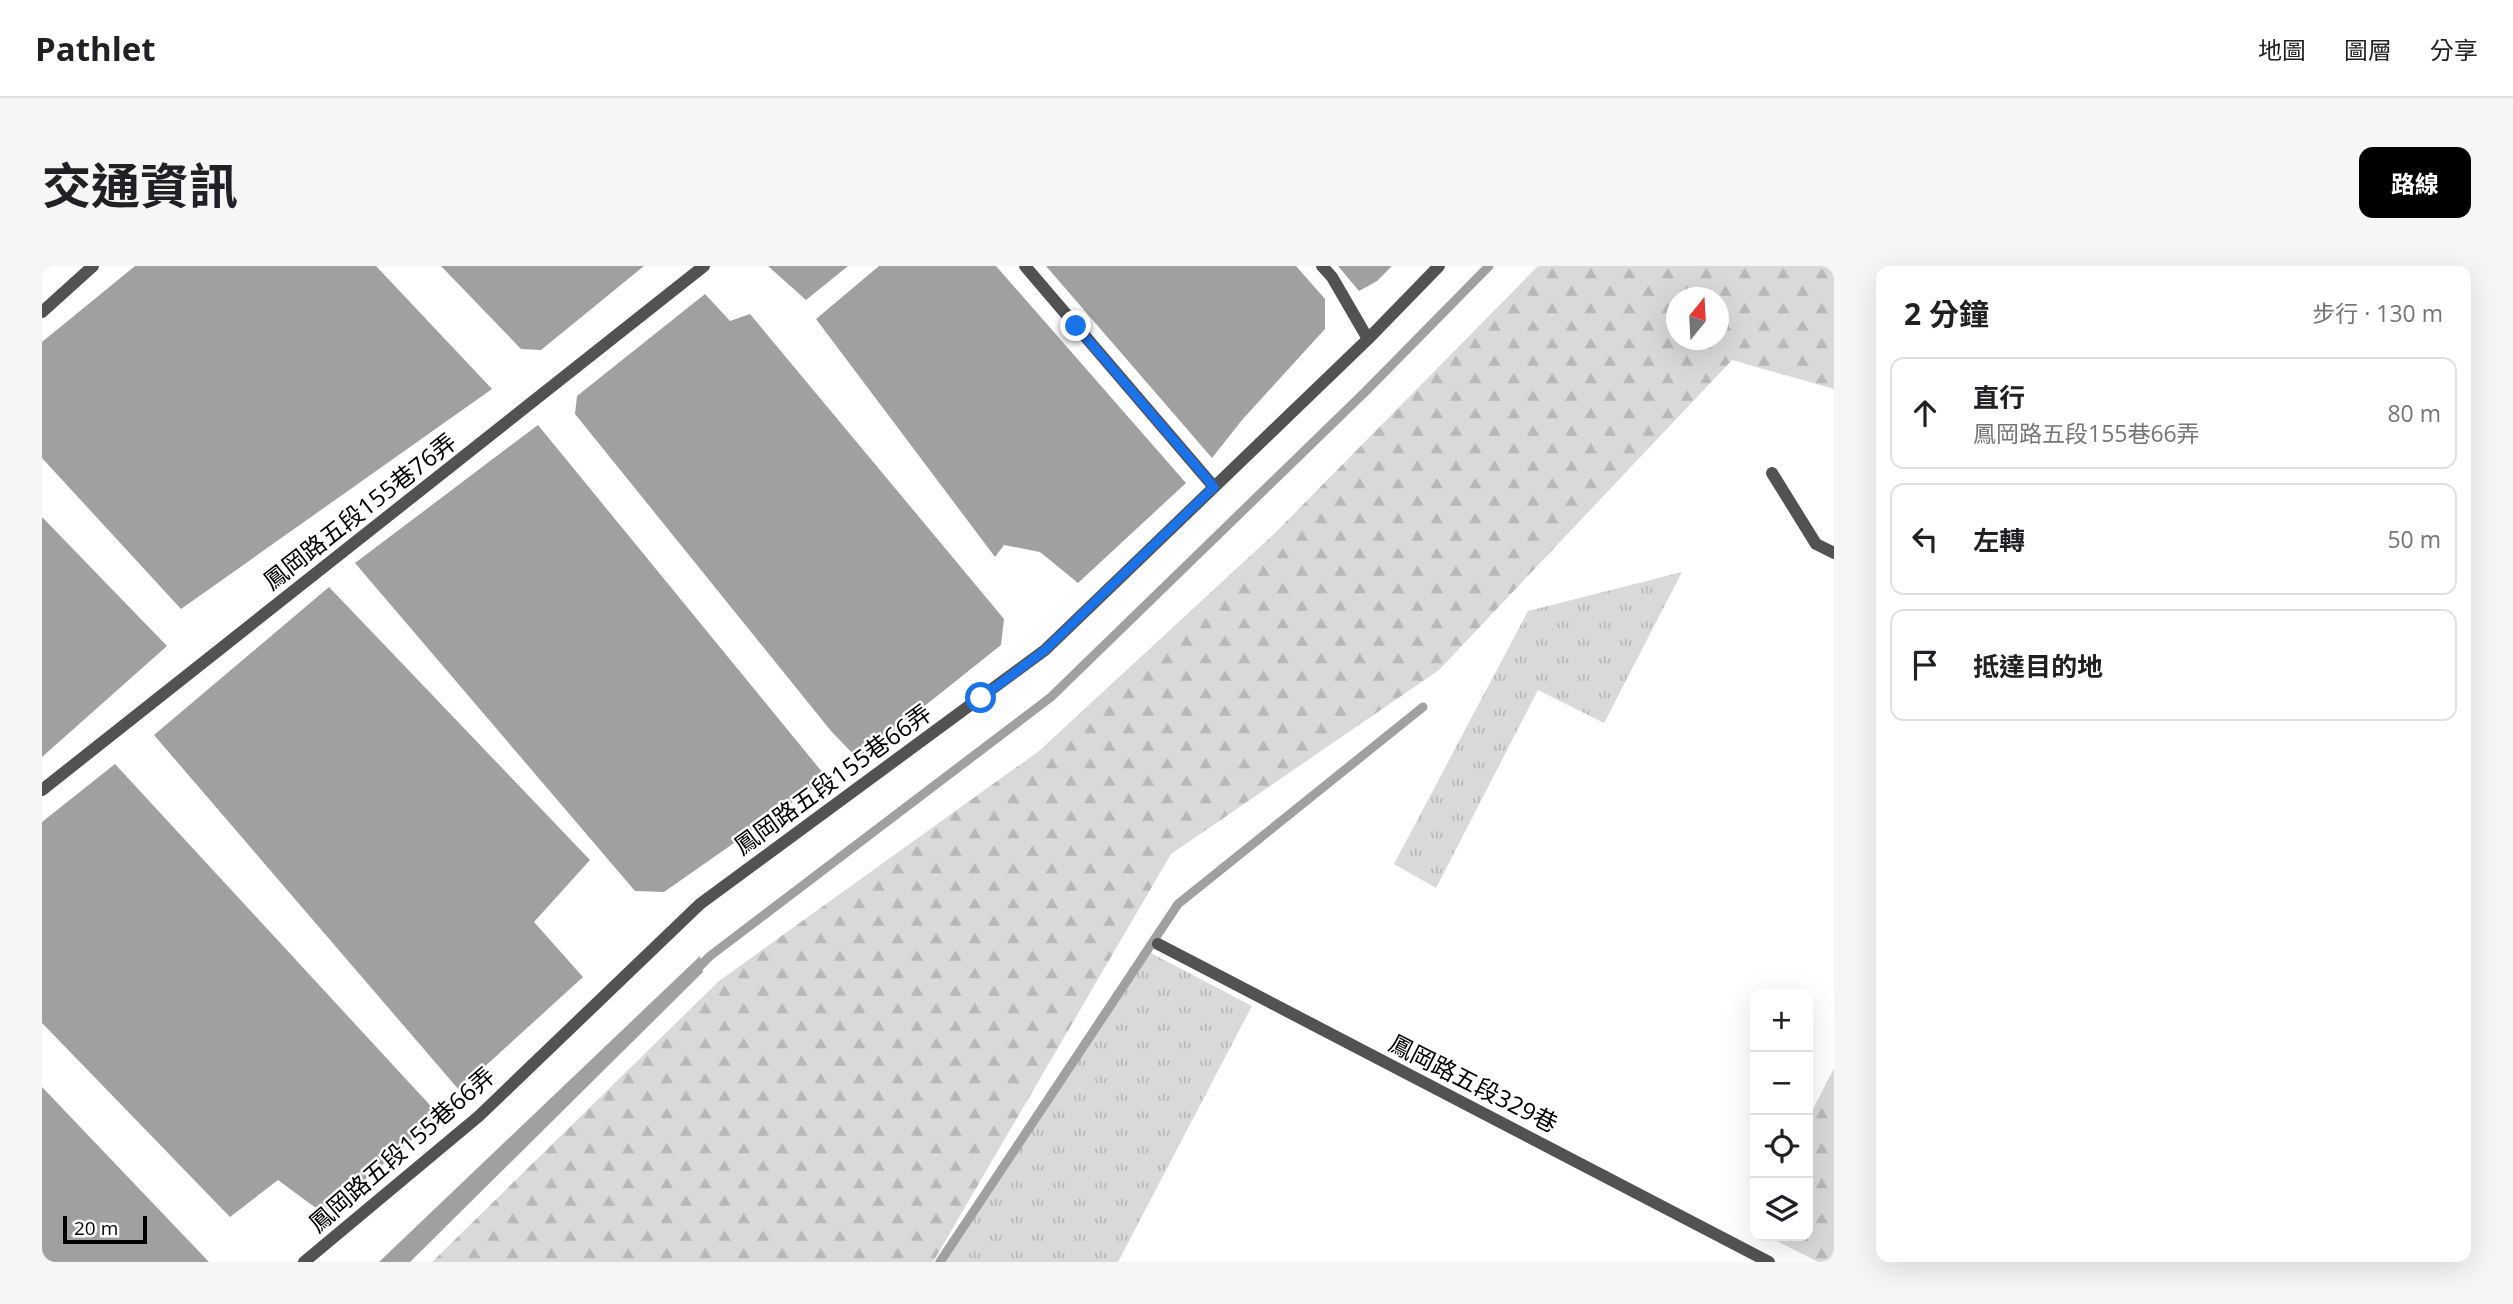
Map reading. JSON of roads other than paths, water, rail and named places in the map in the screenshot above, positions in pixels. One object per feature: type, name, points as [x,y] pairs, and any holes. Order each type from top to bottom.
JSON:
[{"type":"lane","points":[[42,312],[93,266]]},
{"type":"lane","name":"鳳岡路五段155巷76弄","points":[[42,790],[704,266]]},
{"type":"lane","points":[[1025,266],[1214,487]]},
{"type":"lane","points":[[1322,266],[1332,277],[1368,339]]},
{"type":"lane","name":"鳳岡路五段155巷66弄","points":[[304,1262],[479,1116],[701,904],[1045,650],[1368,339],[1439,266]]},
{"type":"lane","points":[[1772,474],[1816,544],[1834,553]]},
{"type":"lane","name":"鳳岡路五段329巷","points":[[1158,944],[1769,1262]]},
{"type":"waterway","points":[[694,972],[710,956],[1051,697],[1366,391],[1489,266]]},
{"type":"waterway","points":[[940,1262],[1178,904],[1423,707]]}]
